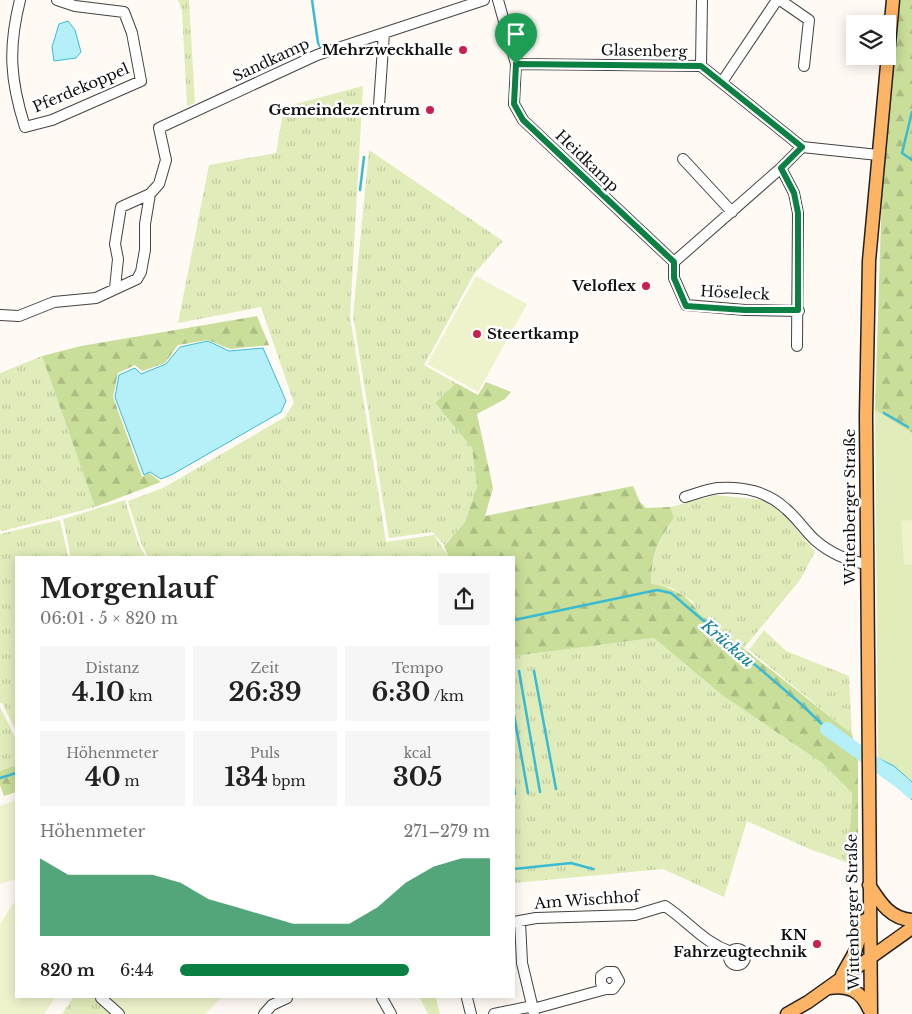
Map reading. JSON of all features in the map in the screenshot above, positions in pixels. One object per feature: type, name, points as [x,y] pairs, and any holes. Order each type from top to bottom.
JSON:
[{"type":"main road","name":"Wittenberger Straße","points":[[871,1014],[866,416],[869,261],[893,0]]},
{"type":"main road","points":[[869,885],[885,908],[900,918],[912,920]]},
{"type":"main road","points":[[834,984],[855,952],[869,908]]},
{"type":"main road","points":[[787,1014],[834,984],[912,928]]},
{"type":"main road","points":[[834,984],[857,991],[862,996],[871,1014]]},
{"type":"street","name":"Pferdekoppel","points":[[20,0],[12,31],[12,68],[15,98],[25,127],[52,120],[141,81],[132,33],[124,12],[76,6],[56,0]]},
{"type":"street","name":"Sandkamp","points":[[150,194],[159,184],[166,160],[159,128],[317,54],[484,0]]},
{"type":"street","name":"Heidkamp","points":[[498,0],[516,64],[514,104],[523,120],[674,262]]},
{"type":"street","points":[[701,66],[702,0]]},
{"type":"street","points":[[722,82],[778,0],[809,20],[804,66]]},
{"type":"street","points":[[380,105],[384,33]]},
{"type":"street","name":"Glasenberg","points":[[516,64],[701,66],[802,147]]},
{"type":"street","points":[[674,262],[781,168],[802,147],[878,155]]},
{"type":"street","points":[[683,159],[732,212]]},
{"type":"street","points":[[781,168],[794,193],[798,213],[797,346]]},
{"type":"street","points":[[0,315],[19,316],[54,302],[96,298],[137,279],[141,272],[150,194]]},
{"type":"street","points":[[115,288],[118,259],[115,244],[121,207],[150,194]]},
{"type":"street","name":"Höseleck","points":[[674,262],[674,278],[686,306],[745,310],[798,310]]},
{"type":"street","points":[[685,497],[718,488],[757,491],[785,508],[826,549],[844,558],[867,564]]},
{"type":"street","name":"Am Wischhof","points":[[533,1011],[522,963],[517,921],[536,918],[635,915],[665,906],[683,918],[704,940],[730,952]]},
{"type":"street","points":[[494,1014],[528,1007],[533,1011],[606,988]]},
{"type":"street","points":[[101,998],[119,1014]]},
{"type":"street","points":[[264,1014],[272,1005],[287,998]]},
{"type":"street","points":[[382,998],[391,1014]]},
{"type":"street","points":[[468,998],[470,1014]]},
{"type":"green space","points":[[178,0],[189,0],[195,103],[187,106],[182,11]]},
{"type":"green space","points":[[899,0],[912,0],[912,433],[875,410],[882,190],[893,65],[896,65]]},
{"type":"green space","points":[[363,86],[350,316],[386,542],[434,535],[448,556],[148,556],[141,543],[128,501],[163,488],[285,417],[294,403],[261,307],[178,323],[209,165],[276,153],[284,107]]},
{"type":"green space","points":[[369,150],[503,241],[474,274],[424,365],[456,383],[435,403],[472,448],[477,487],[465,522],[444,545],[432,532],[389,538],[353,316]]},
{"type":"green space","name":"Steertkamp","points":[[476,276],[527,304],[478,392],[427,364]]},
{"type":"green space","points":[[257,316],[269,345],[230,349],[208,340],[178,345],[165,363],[142,371],[135,365],[118,373],[113,397],[142,477],[149,473],[161,482],[95,507],[42,356],[81,346]]},
{"type":"green space","points":[[42,356],[95,507],[2,531],[0,530],[0,373]]},
{"type":"green space","points":[[486,382],[511,392],[505,399],[477,414],[493,488],[485,516],[633,486],[640,502],[646,508],[670,507],[674,518],[656,549],[651,584],[666,587],[685,597],[699,613],[852,734],[858,757],[858,866],[848,863],[852,793],[822,763],[722,695],[654,638],[515,656],[515,556],[449,556],[444,546],[465,522],[477,487],[472,448],[435,403],[456,383],[478,395]]},
{"type":"green space","points":[[875,410],[912,433],[912,782],[894,766],[878,758]]},
{"type":"green space","points":[[716,495],[762,500],[782,512],[815,552],[800,580],[744,648],[699,613],[692,601],[672,588],[651,584],[657,549],[674,518],[670,507]]},
{"type":"green space","points":[[125,500],[139,545],[145,556],[71,556],[63,519]]},
{"type":"green space","points":[[60,520],[68,556],[15,556],[15,729],[2,703],[0,703],[0,534]]},
{"type":"green space","points":[[912,520],[912,565],[904,565],[901,521]]},
{"type":"green space","points":[[764,630],[786,651],[849,676],[852,734],[749,650]]},
{"type":"green space","points":[[654,638],[722,695],[822,763],[852,793],[848,863],[807,848],[747,821],[724,897],[663,869],[515,883],[515,656]]},
{"type":"green space","points":[[0,707],[15,737],[15,765],[0,771]]},
{"type":"green space","points":[[15,765],[15,792],[4,796],[0,785],[0,771]]},
{"type":"green space","points":[[15,800],[15,879],[0,884],[0,806]]},
{"type":"green space","points":[[15,901],[15,998],[55,998],[44,1014],[0,1014],[0,924]]},
{"type":"green space","points":[[73,998],[94,998],[113,1014],[62,1014]]},
{"type":"green space","points":[[106,998],[221,998],[205,1014],[124,1014]]},
{"type":"green space","points":[[420,998],[436,998],[440,1014],[428,1014]]},
{"type":"water","points":[[68,21],[75,30],[81,52],[76,58],[54,61],[52,47],[59,24]]},
{"type":"water","points":[[208,341],[229,351],[263,348],[286,401],[281,412],[173,474],[161,479],[150,472],[144,475],[115,397],[119,375],[135,368],[141,374],[166,364],[180,347]]},
{"type":"water","points":[[878,758],[894,766],[912,782],[912,800],[896,783],[879,774]]},
{"type":"waterway","points":[[312,0],[318,43],[322,50]]},
{"type":"waterway","points":[[365,43],[370,47],[371,54]]},
{"type":"waterway","points":[[912,112],[902,153],[912,160]]},
{"type":"waterway","points":[[360,190],[364,157]]},
{"type":"waterway","points":[[884,413],[908,427]]},
{"type":"waterway","name":"Krückau","points":[[515,620],[657,590],[671,593],[801,704],[827,729]]},
{"type":"waterway","points":[[519,671],[540,792]]},
{"type":"waterway","points":[[534,671],[556,789]]},
{"type":"waterway","points":[[515,721],[528,793]]},
{"type":"waterway","name":"Krückau","points":[[827,729],[912,792]]},
{"type":"waterway","name":"Krückau","points":[[0,778],[15,773]]},
{"type":"waterway","points":[[515,869],[571,863],[593,869]]},
{"type":"place","name":"Mehrzweckhalle","points":[[463,50]]},
{"type":"place","name":"Gemeindezentrum","points":[[430,110]]},
{"type":"place","name":"Veloflex","points":[[646,286]]},
{"type":"place","name":"Steertkamp","points":[[477,334]]},
{"type":"place","name":"KN Fahrzeugtechnik","points":[[817,944]]},
{"type":"route","points":[[516,64],[701,66],[802,147],[781,168],[794,193],[798,213],[798,310],[745,310],[686,306],[674,278],[674,262],[523,120],[514,104],[516,64]]}]
